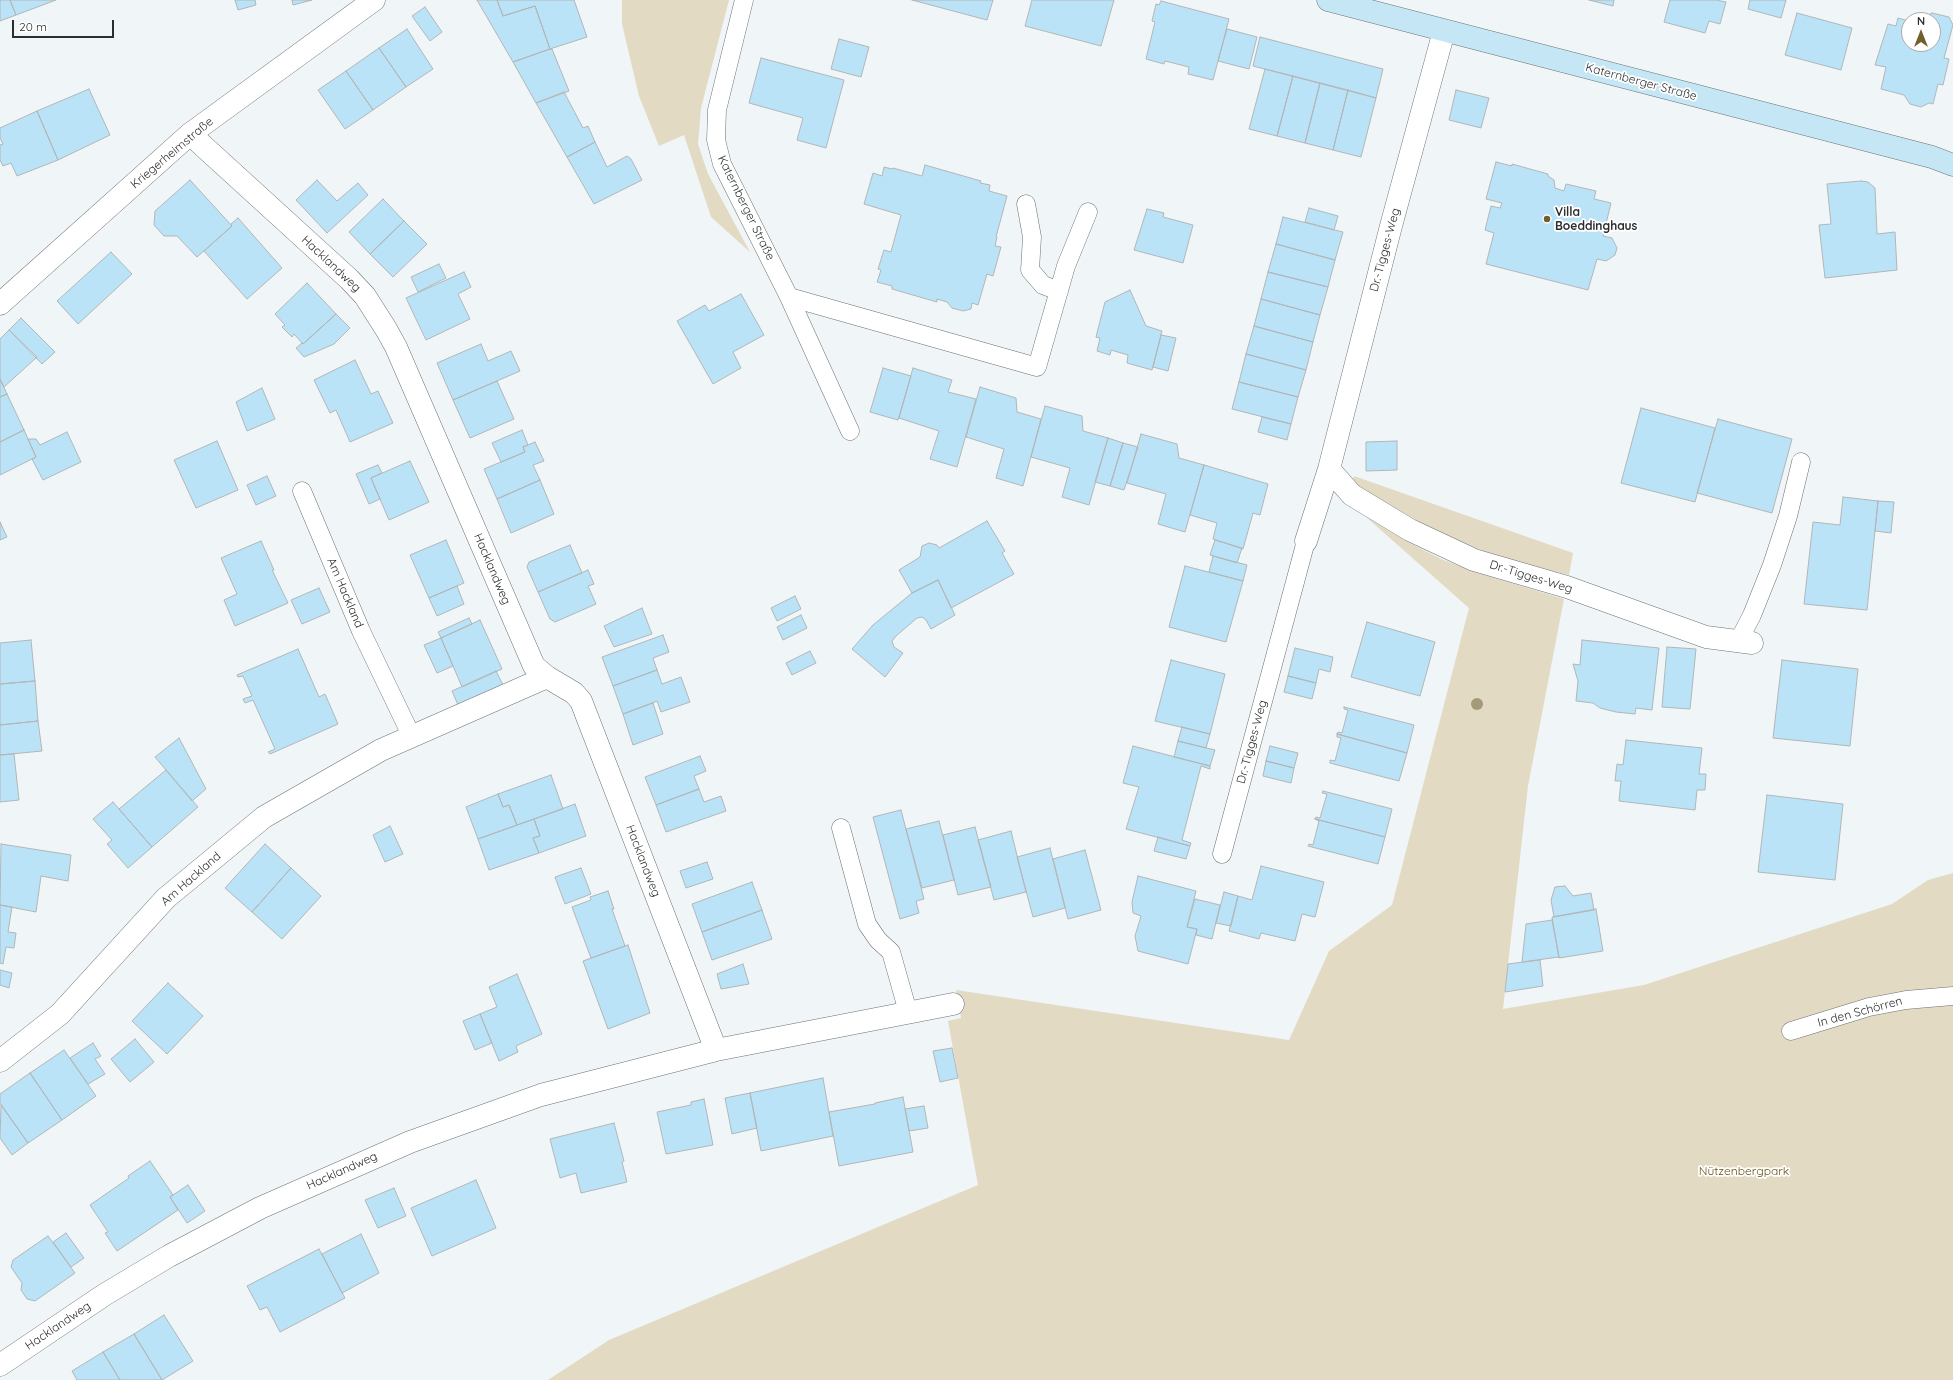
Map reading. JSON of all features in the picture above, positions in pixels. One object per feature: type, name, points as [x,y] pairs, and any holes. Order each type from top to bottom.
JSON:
[{"type":"street","name":"Kriegerheimstraße","points":[[0,304],[190,134],[374,0]]},
{"type":"street","name":"Katernberger Straße","points":[[1328,0],[1932,158],[1953,165]]},
{"type":"street","name":"Dr.-Tigges-Weg","points":[[1306,541],[1329,469],[1391,226],[1444,31]]},
{"type":"street","name":"Hacklandweg","points":[[190,134],[349,280],[365,296],[376,312],[396,347],[534,666],[547,677],[574,693],[581,701],[716,1050]]},
{"type":"street","name":"Dr.-Tigges-Weg","points":[[1329,469],[1352,495],[1410,530],[1474,560],[1567,587],[1706,637],[1745,643]]},
{"type":"street","name":"Am Hackland","points":[[0,1061],[60,1014],[166,898],[264,817],[381,750],[547,677]]},
{"type":"street","name":"Hacklandweg","points":[[0,1365],[104,1295],[169,1256],[260,1208],[343,1170],[417,1139],[541,1095],[716,1050],[953,1004]]},
{"type":"lane","name":"Katernberger Straße","points":[[744,0],[717,110],[716,140],[722,164],[789,297],[850,431]]},
{"type":"lane","points":[[1026,204],[1032,237],[1030,270],[1043,285],[1059,291]]},
{"type":"lane","points":[[789,297],[1037,367],[1066,266],[1088,212]]},
{"type":"lane","points":[[1745,643],[1752,615],[1772,564],[1788,516],[1801,462]]},
{"type":"lane","name":"Am Hackland","points":[[302,491],[361,631],[412,737]]},
{"type":"lane","name":"Dr.-Tigges-Weg","points":[[1222,854],[1306,541]]},
{"type":"lane","points":[[841,828],[866,924],[878,940],[891,952],[908,1012]]},
{"type":"lane","name":"In den Schörren","points":[[1791,1032],[1869,1007],[1906,1000],[1953,996]]},
{"type":"green space","points":[[622,0],[729,0],[701,108],[698,144],[708,174],[750,252],[711,217],[684,135],[659,146],[639,96],[622,24]]},
{"type":"green space","points":[[1354,476],[1573,553],[1569,575],[1498,557],[1439,533],[1352,483]]},
{"type":"green space","name":"Nützenbergpark","points":[[1366,517],[1404,540],[1441,559],[1472,571],[1564,599],[1528,786],[1503,1009],[1644,985],[1892,904],[1928,880],[1953,873],[1953,1380],[548,1380],[609,1340],[978,1185],[948,1021],[961,1018],[956,990],[1289,1040],[1329,951],[1392,905],[1469,608]]},
{"type":"building","points":[[0,0],[10,0],[16,15],[0,21]]},
{"type":"building","points":[[10,0],[56,0],[16,15]]},
{"type":"building","points":[[235,0],[255,0],[256,5],[238,10]]},
{"type":"building","points":[[292,0],[312,0],[293,5]]},
{"type":"building","points":[[477,0],[497,0],[503,16],[535,6],[550,49],[513,62]]},
{"type":"building","points":[[497,0],[574,0],[587,37],[550,49],[535,6],[503,16]]},
{"type":"building","points":[[912,0],[993,0],[987,20]]},
{"type":"building","points":[[1032,0],[1114,0],[1101,46],[1025,26]]},
{"type":"building","points":[[1589,0],[1614,0],[1613,6]]},
{"type":"building","points":[[1670,0],[1716,0],[1726,2],[1720,24],[1709,21],[1705,33],[1664,22]]},
{"type":"building","points":[[1750,0],[1786,0],[1781,18],[1748,9]]},
{"type":"building","points":[[1161,1],[1229,19],[1213,80],[1188,74],[1189,67],[1165,61],[1164,64],[1146,59],[1155,22],[1152,21],[1156,4],[1159,5]]},
{"type":"building","points":[[425,7],[442,32],[430,41],[412,16]]},
{"type":"building","points":[[1797,13],[1852,28],[1841,70],[1785,55]]},
{"type":"building","points":[[1941,15],[1949,17],[1953,25],[1944,58],[1949,59],[1943,85],[1938,84],[1933,104],[1929,103],[1921,107],[1910,104],[1904,95],[1881,89],[1886,67],[1875,65],[1888,24],[1896,26],[1898,18],[1901,19],[1901,52],[1941,52]]},
{"type":"building","points":[[407,29],[433,69],[406,87],[379,48]]},
{"type":"building","points":[[1227,29],[1257,37],[1249,69],[1218,61]]},
{"type":"building","points":[[1260,37],[1383,69],[1376,98],[1253,66]]},
{"type":"building","points":[[839,39],[869,47],[861,77],[831,69]]},
{"type":"building","points":[[379,48],[406,87],[373,110],[346,71]]},
{"type":"building","points":[[552,49],[569,91],[536,103],[513,62]]},
{"type":"building","points":[[761,58],[844,80],[826,148],[797,140],[803,118],[749,103]]},
{"type":"building","points":[[1265,69],[1293,76],[1277,136],[1249,129]]},
{"type":"building","points":[[346,71],[373,110],[345,129],[318,90]]},
{"type":"building","points":[[1293,76],[1320,83],[1305,143],[1277,136]]},
{"type":"building","points":[[1320,83],[1348,90],[1333,150],[1305,143]]},
{"type":"building","points":[[89,89],[110,135],[58,160],[37,111]]},
{"type":"building","points":[[1348,90],[1376,98],[1361,157],[1333,150]]},
{"type":"building","points":[[1456,90],[1489,98],[1481,128],[1449,120]]},
{"type":"building","points":[[564,92],[583,128],[588,126],[595,142],[567,157],[536,103]]},
{"type":"building","points":[[37,111],[58,160],[17,176],[11,163],[3,166],[0,160],[0,145],[3,144],[0,138],[0,128]]},
{"type":"building","points":[[595,142],[607,167],[627,156],[631,159],[642,180],[594,204],[567,157]]},
{"type":"building","name":"Villa Boeddinghaus","points":[[1496,162],[1512,166],[1512,164],[1548,174],[1548,176],[1554,180],[1555,188],[1564,191],[1566,184],[1596,191],[1594,199],[1611,203],[1603,236],[1612,238],[1617,248],[1615,255],[1606,261],[1597,259],[1588,290],[1486,264],[1494,233],[1485,230],[1491,206],[1500,208],[1502,203],[1486,199]]},
{"type":"building","points":[[925,165],[981,181],[980,183],[990,185],[989,191],[1007,196],[996,237],[995,246],[1001,247],[993,276],[987,274],[978,305],[972,303],[971,309],[963,311],[952,308],[947,302],[937,299],[937,302],[892,289],[892,286],[877,282],[881,270],[878,269],[884,250],[891,252],[901,215],[864,204],[873,173],[882,176],[884,167],[922,176]]},
{"type":"building","points":[[190,180],[232,226],[197,257],[177,236],[164,236],[154,225],[155,211]]},
{"type":"building","points":[[317,180],[337,201],[358,183],[368,195],[327,233],[296,200]]},
{"type":"building","points":[[1861,181],[1868,182],[1875,188],[1877,234],[1895,232],[1897,270],[1825,278],[1819,225],[1831,224],[1827,184]]},
{"type":"building","points":[[383,199],[404,221],[370,254],[349,232]]},
{"type":"building","points":[[1309,208],[1338,216],[1334,230],[1305,222]]},
{"type":"building","points":[[1147,209],[1164,213],[1163,217],[1193,225],[1183,263],[1134,250]]},
{"type":"building","points":[[1283,217],[1343,232],[1335,260],[1276,244]]},
{"type":"building","points":[[238,218],[282,268],[247,299],[204,251],[232,226],[231,224]]},
{"type":"building","points":[[404,221],[427,244],[393,277],[370,254]]},
{"type":"building","points":[[1276,244],[1335,260],[1328,287],[1268,272]]},
{"type":"building","points":[[111,252],[132,274],[78,324],[57,301]]},
{"type":"building","points":[[439,264],[446,278],[418,292],[411,277]]},
{"type":"building","points":[[464,272],[471,287],[458,294],[470,319],[426,340],[406,298]]},
{"type":"building","points":[[1268,272],[1328,287],[1320,315],[1261,299]]},
{"type":"building","points":[[307,283],[336,314],[303,344],[294,334],[292,337],[282,327],[285,325],[275,314]]},
{"type":"building","points":[[1130,290],[1146,326],[1162,331],[1152,370],[1127,363],[1128,355],[1111,350],[1110,355],[1097,351],[1100,338],[1096,337],[1105,302]]},
{"type":"building","points":[[741,294],[764,335],[733,352],[741,368],[713,384],[677,321],[705,305],[709,311]]},
{"type":"building","points":[[1261,299],[1320,315],[1313,342],[1254,326]]},
{"type":"building","points":[[336,314],[350,328],[334,344],[304,357],[296,348],[302,343],[303,344]]},
{"type":"building","points":[[21,318],[55,352],[42,364],[9,330]]},
{"type":"building","points":[[1254,326],[1313,342],[1306,370],[1246,354]]},
{"type":"building","points":[[9,330],[37,357],[4,387],[0,379],[0,339]]},
{"type":"building","points":[[1161,335],[1176,338],[1168,371],[1153,367]]},
{"type":"building","points":[[481,344],[488,361],[511,351],[520,371],[453,400],[437,363]]},
{"type":"building","points":[[1246,354],[1306,370],[1298,397],[1239,382]]},
{"type":"building","points":[[355,360],[371,394],[378,391],[393,423],[350,442],[336,410],[330,413],[314,380]]},
{"type":"building","points":[[883,368],[911,376],[898,420],[870,412]]},
{"type":"building","points":[[913,368],[952,380],[948,392],[976,399],[957,467],[930,459],[939,431],[899,418]]},
{"type":"building","points":[[0,379],[7,394],[0,397]]},
{"type":"building","points":[[497,381],[514,419],[470,438],[453,400]]},
{"type":"building","points":[[1239,382],[1298,397],[1291,424],[1232,409]]},
{"type":"building","points":[[980,387],[1016,398],[1017,412],[1041,419],[1023,486],[996,478],[1004,449],[966,437]]},
{"type":"building","points":[[262,388],[275,419],[247,431],[236,402]]},
{"type":"building","points":[[7,394],[24,430],[0,442],[0,397]]},
{"type":"building","points":[[1045,406],[1082,416],[1083,431],[1108,438],[1089,505],[1062,497],[1070,468],[1031,457]]},
{"type":"building","points":[[1641,408],[1715,428],[1695,502],[1621,483]]},
{"type":"building","points":[[1262,417],[1291,424],[1287,440],[1258,432]]},
{"type":"building","points":[[1718,419],[1792,439],[1772,513],[1697,493]]},
{"type":"building","points":[[24,430],[36,457],[0,475],[0,442]]},
{"type":"building","points":[[522,430],[528,445],[523,447],[525,452],[501,462],[492,443]]},
{"type":"building","points":[[67,432],[81,462],[43,480],[32,459],[36,457],[28,439],[36,439],[40,445]]},
{"type":"building","points":[[1141,434],[1177,444],[1179,458],[1204,465],[1185,532],[1158,524],[1166,494],[1127,483]]},
{"type":"building","points":[[1108,438],[1123,443],[1110,486],[1095,482]]},
{"type":"building","points":[[217,441],[238,490],[196,508],[174,460]]},
{"type":"building","points":[[1397,441],[1397,470],[1366,471],[1366,442]]},
{"type":"building","points":[[535,442],[544,461],[533,465],[540,480],[497,499],[484,469],[525,452],[523,447]]},
{"type":"building","points":[[1123,443],[1138,447],[1124,490],[1110,486]]},
{"type":"building","points":[[410,461],[429,502],[389,520],[371,478]]},
{"type":"building","points":[[378,465],[382,473],[371,478],[380,499],[369,504],[356,474]]},
{"type":"building","points":[[1204,465],[1268,484],[1260,515],[1253,513],[1243,549],[1213,539],[1217,523],[1190,515]]},
{"type":"building","points":[[267,476],[276,496],[256,505],[247,485]]},
{"type":"building","points":[[540,480],[554,514],[511,533],[497,499]]},
{"type":"building","points":[[1843,497],[1878,501],[1867,610],[1804,604],[1813,522],[1840,525]]},
{"type":"building","points":[[1878,501],[1894,502],[1891,533],[1875,531]]},
{"type":"building","points":[[987,521],[1005,551],[1002,553],[1014,574],[951,608],[938,580],[912,593],[899,570],[920,557],[922,546],[929,543],[937,545],[939,548]]},
{"type":"building","points":[[0,522],[7,537],[0,540]]},
{"type":"building","points":[[446,540],[464,583],[429,598],[410,555]]},
{"type":"building","points":[[1215,540],[1242,548],[1237,563],[1210,555]]},
{"type":"building","points":[[261,541],[274,570],[272,570],[288,603],[235,626],[224,600],[237,594],[221,558]]},
{"type":"building","points":[[570,545],[582,573],[538,592],[527,567],[529,562]]},
{"type":"building","points":[[1213,556],[1247,565],[1243,581],[1209,572]]},
{"type":"building","points":[[1185,566],[1243,581],[1226,642],[1169,627]]},
{"type":"building","points":[[588,570],[594,584],[588,586],[596,604],[555,622],[550,619],[538,592]]},
{"type":"building","points":[[938,580],[955,615],[931,629],[926,620],[922,617],[917,618],[896,636],[892,641],[894,647],[903,653],[885,677],[852,649],[873,625],[912,593]]},
{"type":"building","points":[[457,586],[464,604],[437,616],[429,598]]},
{"type":"building","points":[[319,588],[330,612],[302,624],[291,600]]},
{"type":"building","points":[[795,596],[801,609],[777,621],[771,608]]},
{"type":"building","points":[[642,608],[652,634],[614,647],[604,626]]},
{"type":"building","points":[[801,615],[807,628],[783,640],[777,627]]},
{"type":"building","points":[[469,618],[472,624],[441,638],[438,632]]},
{"type":"building","points":[[480,620],[502,669],[462,687],[441,638]]},
{"type":"building","points":[[1367,622],[1435,642],[1420,696],[1351,677]]},
{"type":"building","points":[[663,635],[669,652],[653,658],[657,670],[613,686],[602,657]]},
{"type":"building","points":[[441,638],[453,666],[437,673],[424,645]]},
{"type":"building","points":[[31,640],[35,681],[0,684],[0,643]]},
{"type":"building","points":[[1582,640],[1659,648],[1652,710],[1636,708],[1635,714],[1616,712],[1600,708],[1593,703],[1576,701],[1578,681],[1573,664],[1580,665]]},
{"type":"building","points":[[1667,647],[1696,649],[1690,709],[1662,707]]},
{"type":"building","points":[[1295,648],[1333,657],[1330,672],[1319,669],[1316,683],[1288,676]]},
{"type":"building","points":[[298,649],[319,697],[325,694],[338,724],[270,754],[268,752],[275,749],[253,700],[245,703],[243,699],[252,696],[243,676],[238,677],[237,675]]},
{"type":"building","points":[[810,651],[816,663],[792,675],[786,663]]},
{"type":"building","points":[[1171,660],[1225,674],[1210,734],[1155,721]]},
{"type":"building","points":[[1782,660],[1858,669],[1850,746],[1773,738]]},
{"type":"building","points":[[657,670],[662,684],[681,677],[690,702],[661,712],[657,701],[623,714],[613,686]]},
{"type":"building","points":[[496,671],[503,685],[458,705],[452,691]]},
{"type":"building","points":[[1288,676],[1316,683],[1312,699],[1284,692]]},
{"type":"building","points":[[35,681],[38,721],[0,725],[0,684]]},
{"type":"building","points":[[653,703],[663,734],[633,745],[623,714]]},
{"type":"building","points":[[1344,707],[1414,725],[1407,753],[1337,734],[1338,732],[1342,733],[1348,710],[1344,709]]},
{"type":"building","points":[[38,721],[42,751],[0,755],[0,725]]},
{"type":"building","points":[[1182,727],[1210,734],[1206,748],[1178,741]]},
{"type":"building","points":[[1337,734],[1407,753],[1399,781],[1330,763],[1330,760],[1335,761],[1341,738],[1337,737]]},
{"type":"building","points":[[179,738],[206,789],[192,801],[155,757]]},
{"type":"building","points":[[1626,740],[1702,748],[1699,774],[1706,774],[1705,790],[1697,790],[1695,810],[1619,801],[1621,781],[1615,781],[1617,764],[1623,765]]},
{"type":"building","points":[[1178,741],[1215,750],[1210,766],[1174,757]]},
{"type":"building","points":[[1133,746],[1210,766],[1210,769],[1201,766],[1182,840],[1191,843],[1190,846],[1126,829],[1139,787],[1123,783]]},
{"type":"building","points":[[1270,746],[1298,753],[1294,768],[1266,761]]},
{"type":"building","points":[[14,754],[19,800],[0,802],[0,755]]},
{"type":"building","points":[[700,756],[706,771],[694,776],[699,789],[656,805],[645,777]]},
{"type":"building","points":[[1266,761],[1294,768],[1291,783],[1263,776]]},
{"type":"building","points":[[166,770],[198,807],[152,847],[119,809]]},
{"type":"building","points":[[551,775],[563,809],[517,825],[509,805],[503,807],[498,794]]},
{"type":"building","points":[[699,789],[704,802],[721,796],[726,811],[666,832],[656,805]]},
{"type":"building","points":[[1323,791],[1392,809],[1385,837],[1315,819],[1316,817],[1320,818],[1327,794],[1322,793]]},
{"type":"building","points":[[498,794],[503,807],[509,805],[517,825],[478,839],[466,807]]},
{"type":"building","points":[[1767,795],[1843,804],[1835,880],[1758,872]]},
{"type":"building","points":[[113,802],[152,847],[128,868],[107,844],[112,840],[93,819]]},
{"type":"building","points":[[575,804],[586,836],[539,853],[533,838],[540,836],[534,819]]},
{"type":"building","points":[[901,810],[924,899],[916,901],[919,913],[900,919],[873,817]]},
{"type":"building","points":[[534,819],[540,836],[533,838],[539,853],[489,870],[478,839]]},
{"type":"building","points":[[1315,819],[1385,837],[1378,864],[1308,846],[1309,844],[1313,845],[1319,821]]},
{"type":"building","points":[[939,821],[954,880],[922,888],[906,829]]},
{"type":"building","points":[[390,826],[403,854],[385,862],[373,835]]},
{"type":"building","points":[[975,827],[991,887],[958,895],[943,835]]},
{"type":"building","points":[[1011,831],[1026,892],[994,900],[978,840]]},
{"type":"building","points":[[1158,837],[1190,846],[1186,859],[1154,851]]},
{"type":"building","points":[[1,844],[71,855],[68,881],[41,876],[36,912],[0,905]]},
{"type":"building","points":[[265,844],[291,868],[252,912],[225,888]]},
{"type":"building","points":[[1050,848],[1065,908],[1033,917],[1017,857]]},
{"type":"building","points":[[1085,850],[1101,910],[1068,919],[1053,859]]},
{"type":"building","points":[[707,862],[713,879],[686,888],[680,871]]},
{"type":"building","points":[[1261,866],[1324,882],[1315,917],[1302,914],[1295,941],[1261,933],[1259,939],[1229,931],[1238,896],[1252,900]]},
{"type":"building","points":[[291,868],[321,896],[282,939],[252,912]]},
{"type":"building","points":[[581,868],[591,894],[565,904],[555,877]]},
{"type":"building","points":[[1138,876],[1196,891],[1187,927],[1197,929],[1188,964],[1138,951],[1135,936],[1141,916],[1133,913],[1132,902]]},
{"type":"building","points":[[752,882],[762,910],[702,932],[692,904]]},
{"type":"building","points":[[1565,886],[1573,896],[1591,893],[1594,910],[1554,917],[1551,900],[1555,887]]},
{"type":"building","points":[[608,891],[614,909],[612,909],[625,946],[591,958],[572,907],[591,900],[590,897]]},
{"type":"building","points":[[1224,892],[1238,896],[1231,926],[1216,923]]},
{"type":"building","points":[[1195,899],[1220,905],[1212,939],[1196,935],[1197,929],[1187,927]]},
{"type":"building","points":[[0,905],[12,907],[8,932],[16,933],[14,948],[6,947],[3,964],[0,963]]},
{"type":"building","points":[[1596,909],[1603,951],[1559,958],[1552,917]]},
{"type":"building","points":[[762,910],[772,939],[712,960],[702,932]]},
{"type":"building","points":[[1552,920],[1559,957],[1522,962],[1526,924]]},
{"type":"building","points":[[628,945],[650,1013],[608,1029],[583,961]]},
{"type":"building","points":[[1540,960],[1543,986],[1505,992],[1508,964]]},
{"type":"building","points":[[743,964],[749,984],[721,989],[717,974]]},
{"type":"building","points":[[0,970],[12,973],[9,988],[0,985]]},
{"type":"building","points":[[517,974],[542,1034],[516,1046],[518,1052],[499,1061],[480,1014],[497,1007],[489,987]]},
{"type":"building","points":[[168,983],[203,1016],[167,1054],[132,1021]]},
{"type":"building","points":[[480,1014],[492,1043],[475,1050],[463,1021]]},
{"type":"building","points":[[135,1039],[154,1062],[130,1082],[111,1059]]},
{"type":"building","points":[[93,1043],[101,1056],[95,1059],[105,1074],[88,1084],[70,1058]]},
{"type":"building","points":[[952,1048],[958,1078],[940,1082],[933,1051]]},
{"type":"building","points":[[64,1050],[96,1096],[62,1120],[30,1073]]},
{"type":"building","points":[[30,1073],[62,1120],[28,1143],[0,1103],[0,1094]]},
{"type":"building","points":[[823,1078],[833,1136],[761,1151],[750,1093]]},
{"type":"building","points":[[750,1093],[757,1128],[732,1134],[725,1098]]},
{"type":"building","points":[[903,1097],[913,1152],[839,1166],[829,1112],[875,1104]]},
{"type":"building","points":[[704,1099],[713,1145],[666,1154],[657,1112],[691,1105],[691,1102]]},
{"type":"building","points":[[1,1105],[28,1143],[12,1155],[0,1138]]},
{"type":"building","points":[[924,1106],[928,1128],[909,1131],[905,1109]]},
{"type":"building","points":[[614,1123],[624,1161],[622,1162],[627,1182],[581,1193],[576,1173],[560,1178],[550,1139]]},
{"type":"building","points":[[150,1161],[173,1195],[170,1197],[178,1210],[117,1251],[105,1233],[108,1232],[90,1205],[129,1178],[128,1176]]},
{"type":"building","points":[[476,1180],[496,1228],[432,1256],[411,1208]]},
{"type":"building","points":[[188,1185],[205,1211],[187,1223],[170,1197]]},
{"type":"building","points":[[394,1188],[406,1216],[378,1228],[365,1200]]},
{"type":"building","points":[[66,1233],[84,1258],[71,1267],[53,1242]]},
{"type":"building","points":[[361,1234],[379,1273],[342,1293],[322,1254]]},
{"type":"building","points":[[48,1236],[75,1273],[35,1301],[27,1299],[21,1290],[22,1283],[11,1267],[13,1260]]},
{"type":"building","points":[[319,1249],[345,1298],[280,1332],[267,1307],[260,1310],[247,1286]]},
{"type":"building","points":[[164,1315],[193,1361],[162,1380],[134,1334]]},
{"type":"building","points":[[134,1334],[162,1380],[120,1380],[103,1352]]},
{"type":"building","points":[[103,1352],[120,1380],[77,1380],[72,1371]]},
{"type":"place","name":"Villa Boeddinghaus","points":[[1547,219]]}]
